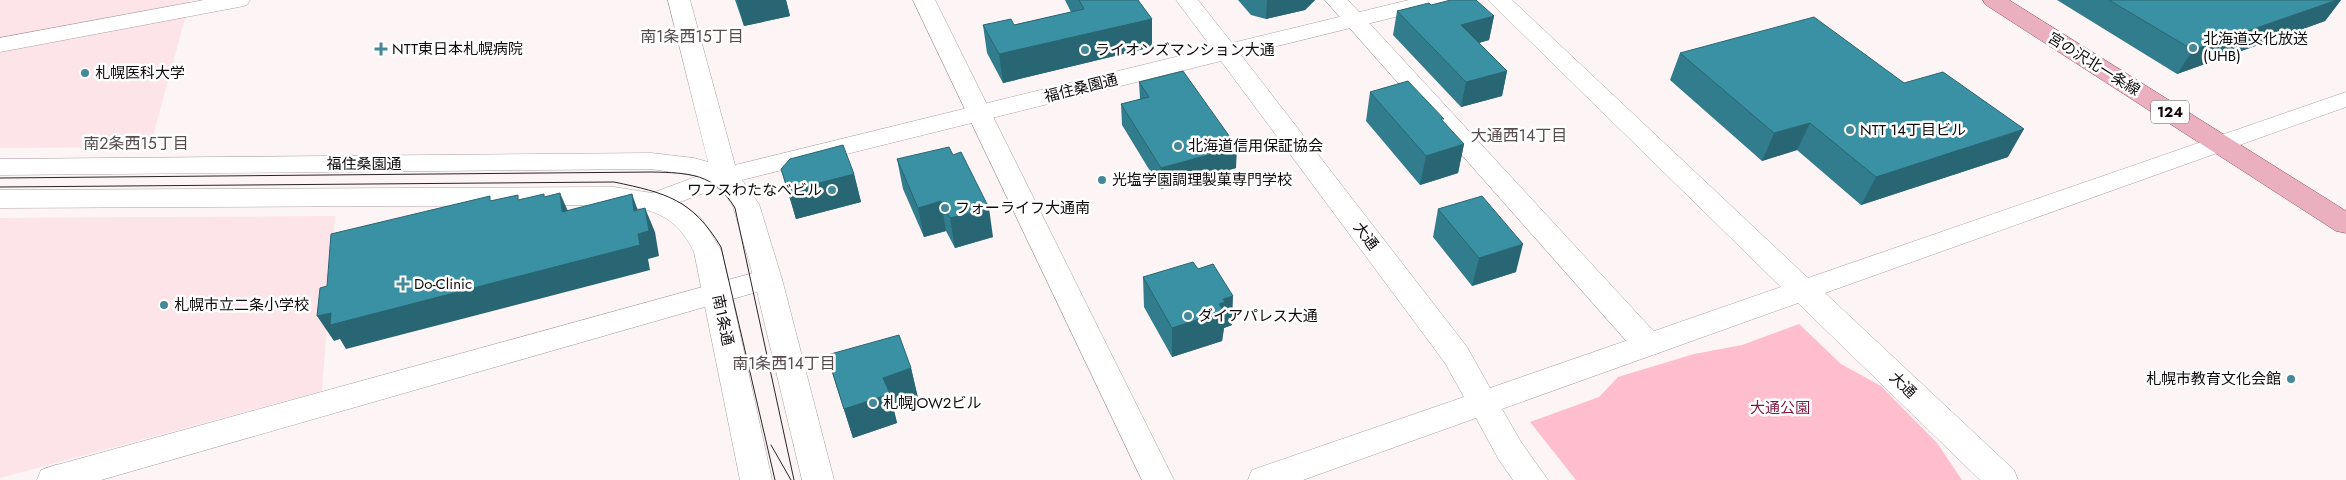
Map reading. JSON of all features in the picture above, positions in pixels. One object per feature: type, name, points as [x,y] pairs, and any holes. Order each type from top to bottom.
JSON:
[{"type":"main road","name":"宮の沢北一条線","points":[[1994,0],[2346,224]]},
{"type":"street","points":[[0,45],[239,0]]},
{"type":"street","points":[[679,0],[725,176],[746,204],[768,279],[818,480]]},
{"type":"street","points":[[924,0],[1158,480]]},
{"type":"street","name":"大通","points":[[1187,0],[1456,355],[1484,402],[1510,452],[1532,480]]},
{"type":"street","points":[[1336,0],[1648,345]]},
{"type":"street","name":"福住桑園通","points":[[655,201],[725,176],[1436,0]]},
{"type":"street","name":"大通","points":[[1499,0],[2002,480]]},
{"type":"street","points":[[1264,480],[2346,99]]},
{"type":"street","name":"福住桑園通","points":[[0,166],[651,161],[694,166],[725,176]]},
{"type":"street","points":[[690,222],[693,212],[725,176]]},
{"type":"street","name":"福住桑園通","points":[[0,199],[614,196],[655,201],[676,210],[690,222]]},
{"type":"street","name":"南1条通","points":[[690,222],[701,236],[708,252],[756,480]]},
{"type":"street","points":[[55,480],[768,279]]},
{"type":"shaded area","name":"札幌医科大学","points":[[0,0],[190,0],[150,147],[0,148]]},
{"type":"shaded area","name":"札幌市立二条小学校","points":[[335,216],[322,391],[0,478],[0,218]]},
{"type":"green space","name":"大通公園","points":[[1799,324],[1841,364],[1881,386],[1937,443],[1962,480],[1576,480],[1530,422],[1599,397],[1618,377],[1694,354],[1742,345]]},
{"type":"building","points":[[1079,0],[1138,0],[1152,19],[999,54],[983,25],[1011,19],[1014,25],[1084,9]]},
{"type":"building","points":[[1451,0],[1476,0],[1494,16],[1461,25],[1507,71],[1466,82],[1397,11]]},
{"type":"building","points":[[2109,0],[2337,0],[2193,50]]},
{"type":"building","name":"NTT 14丁目ビル","points":[[1814,17],[1904,83],[1943,72],[2024,129],[1876,177],[1810,123],[1774,133],[1680,53]]},
{"type":"building","name":"北海道信用保証協会","points":[[1183,71],[1237,147],[1161,168],[1121,104],[1149,97],[1139,82]]},
{"type":"building","points":[[1408,81],[1444,119],[1441,119],[1464,144],[1426,156],[1370,92]]},
{"type":"building","points":[[843,145],[854,174],[788,191],[781,169],[790,159]]},
{"type":"building","points":[[949,147],[953,155],[961,152],[989,208],[950,218],[941,201],[918,208],[897,159]]},
{"type":"building","points":[[560,193],[562,212],[632,194],[634,211],[645,208],[649,231],[638,234],[640,245],[330,325],[331,313],[317,316],[320,288],[327,286],[331,234],[490,196],[490,201],[518,195],[518,200],[544,194],[544,197]]},
{"type":"building","points":[[1482,196],[1523,244],[1479,258],[1438,209]]},
{"type":"building","points":[[1193,262],[1198,269],[1213,264],[1233,296],[1223,299],[1225,302],[1219,304],[1224,311],[1172,328],[1143,277]]},
{"type":"building","points":[[899,335],[911,368],[883,378],[890,394],[844,409],[827,355]]},
{"type":"tram line","points":[[0,178],[652,172],[678,173],[700,177],[718,188],[727,196],[735,208],[794,480]]},
{"type":"tram line","points":[[0,187],[614,182],[663,195],[688,208],[699,218],[721,247],[775,480]]},
{"type":"tram line","points":[[771,445],[791,480]]},
{"type":"place","name":"北海道文化放送 (UHB)","points":[[2193,48]]},
{"type":"place","name":"NTT東日本札幌病院","points":[[381,49]]},
{"type":"place","name":"ライオンズマンション大通","points":[[1085,50]]},
{"type":"place","name":"札幌医科大学","points":[[85,73]]},
{"type":"place","name":"NTT 14丁目ビル","points":[[1850,130]]},
{"type":"place","name":"北海道信用保証協会","points":[[1178,146]]},
{"type":"place","name":"光塩学園調理製菓専門学校","points":[[1102,180]]},
{"type":"place","name":"ワフスわたなべビル","points":[[832,190]]},
{"type":"place","name":"フォーライフ大通南","points":[[945,208]]},
{"type":"place","name":"Do-Clinic","points":[[403,284]]},
{"type":"place","name":"札幌市立二条小学校","points":[[164,305]]},
{"type":"place","name":"ダイアパレス大通","points":[[1188,316]]},
{"type":"place","name":"札幌市教育文化会館","points":[[2291,379]]},
{"type":"place","name":"札幌JOW2ビル","points":[[873,403]]},
{"type":"district","name":"南1条西15丁目","points":[[692,36]]},
{"type":"district","name":"大通西14丁目","points":[[1519,135]]},
{"type":"district","name":"南2条西15丁目","points":[[136,143]]},
{"type":"district","name":"南1条西14丁目","points":[[784,363]]}]
